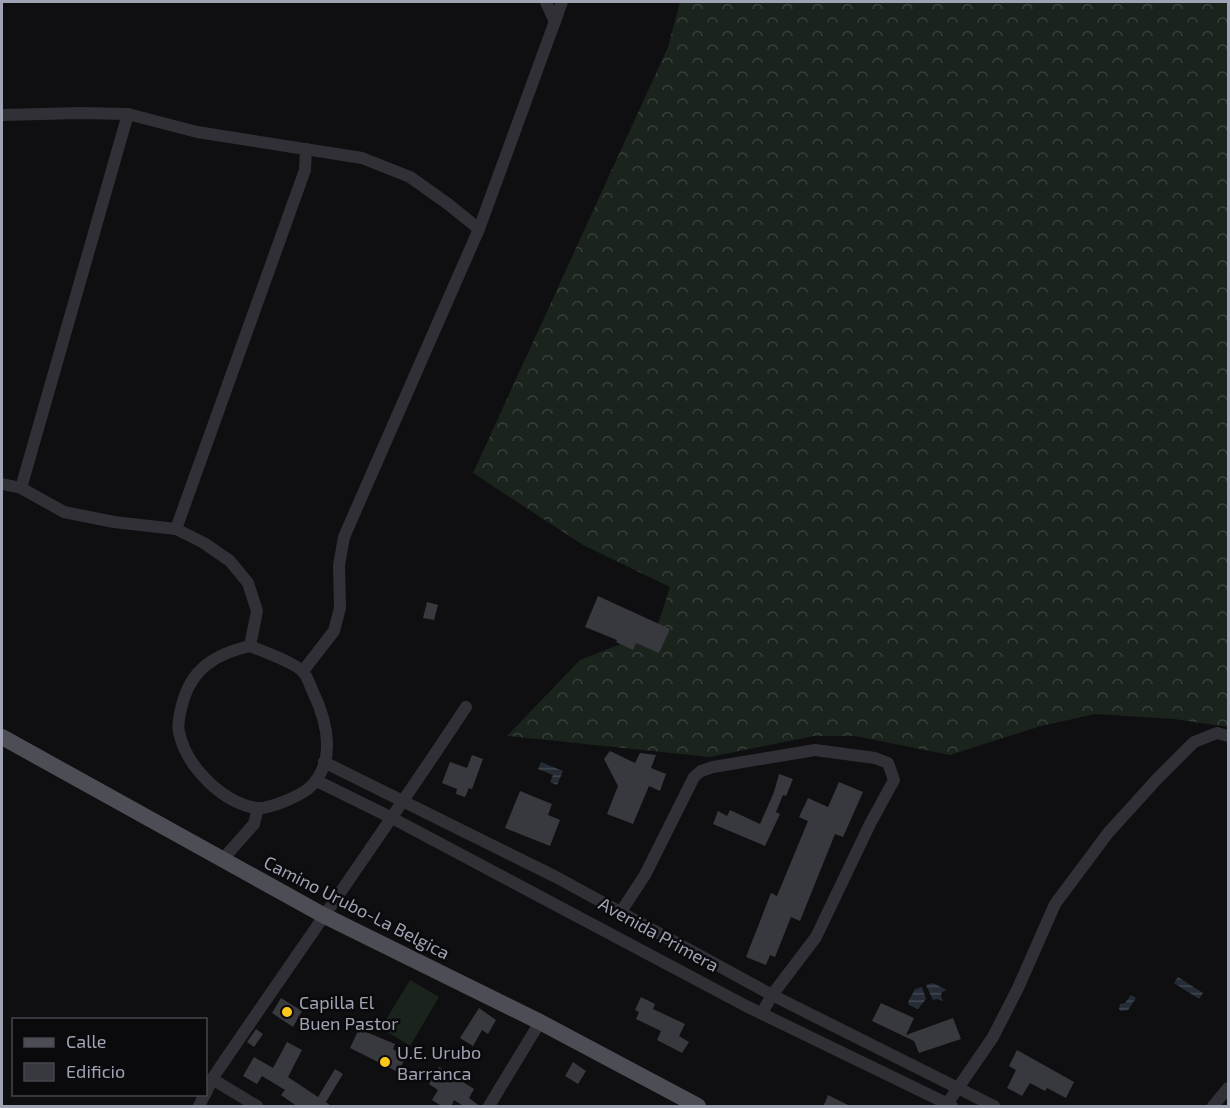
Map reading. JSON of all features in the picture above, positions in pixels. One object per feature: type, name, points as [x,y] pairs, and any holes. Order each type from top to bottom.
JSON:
[{"type":"main road","name":"Camino Urubo-La Belgica","points":[[2,737],[323,915],[540,1022],[698,1107]]},
{"type":"street","points":[[546,2],[555,22]]},
{"type":"street","points":[[303,671],[334,631],[340,608],[339,565],[344,537],[479,230],[562,2]]},
{"type":"street","points":[[2,115],[128,114],[197,132],[362,158],[410,177],[479,230]]},
{"type":"street","points":[[21,488],[128,114]]},
{"type":"street","points":[[176,529],[304,170],[306,149]]},
{"type":"street","points":[[2,484],[21,488],[64,512],[114,522],[176,529],[204,543],[230,561],[248,583],[257,611],[250,646]]},
{"type":"street","points":[[250,646],[303,671],[323,712],[328,745],[317,781],[300,795],[284,802],[258,808],[228,798],[203,776],[183,746],[178,729],[185,695],[203,666],[230,650],[250,646]]},
{"type":"street","points":[[207,1090],[323,915],[404,801],[466,708]]},
{"type":"street","points":[[950,1105],[957,1088],[993,1037],[1018,988],[1055,904],[1108,834],[1156,779],[1194,742],[1217,733],[1228,736]]},
{"type":"street","points":[[620,913],[654,859],[694,777],[701,771],[815,750],[875,758],[888,764],[894,780],[870,824],[816,937],[772,995],[762,1014]]},
{"type":"street","name":"Avenida Primera","points":[[324,762],[556,877],[772,995],[994,1107]]},
{"type":"street","name":"Avenida Primera","points":[[317,781],[392,818],[762,1014],[950,1105]]},
{"type":"street","points":[[223,859],[254,824],[258,808]]},
{"type":"street","points":[[489,1107],[540,1022]]},
{"type":"street","points":[[212,1079],[257,1107]]},
{"type":"street","points":[[1213,1107],[1228,1088]]},
{"type":"green space","points":[[680,2],[1228,2],[1228,727],[1174,719],[1095,714],[1041,726],[950,755],[855,736],[814,736],[710,757],[507,736],[580,660],[656,630],[670,587],[583,545],[473,473],[668,47]]},
{"type":"green space","points":[[410,980],[439,997],[410,1046],[381,1028]]},
{"type":"shaded area","points":[[541,762],[563,771],[557,785],[550,782],[553,775],[538,769]]},
{"type":"shaded area","points":[[1178,977],[1203,993],[1199,999],[1174,983]]},
{"type":"shaded area","points":[[933,983],[947,990],[942,992],[943,1001],[933,1000],[926,985]]},
{"type":"shaded area","points":[[922,987],[926,999],[918,1009],[909,1005],[908,1002],[915,989]]},
{"type":"shaded area","points":[[1131,995],[1136,998],[1128,1010],[1121,1011],[1120,1004],[1125,1003]]},
{"type":"building","points":[[598,596],[670,629],[659,653],[636,643],[633,650],[616,642],[617,640],[585,627]]},
{"type":"building","points":[[427,602],[438,605],[434,620],[423,618]]},
{"type":"building","points":[[610,751],[635,763],[640,753],[656,755],[651,768],[666,774],[660,791],[649,786],[633,824],[607,814],[618,786],[604,759]]},
{"type":"building","points":[[472,755],[483,759],[472,789],[469,788],[465,797],[456,794],[457,789],[442,783],[450,762],[467,768]]},
{"type":"building","points":[[779,774],[793,779],[786,796],[783,795],[776,812],[780,814],[765,846],[713,824],[718,811],[727,816],[730,810],[760,824]]},
{"type":"building","points":[[839,782],[863,792],[843,837],[835,834],[800,921],[791,917],[775,957],[770,955],[766,965],[746,957],[771,893],[777,896],[808,821],[799,817],[808,798],[828,807]]},
{"type":"building","points":[[520,791],[552,804],[548,815],[560,820],[550,846],[505,828]]},
{"type":"building","points":[[641,997],[655,1004],[653,1009],[685,1024],[679,1036],[689,1042],[682,1053],[657,1040],[661,1031],[636,1019],[639,1012],[635,1010]]},
{"type":"building","name":"Capilla El Buen Pastor","points":[[281,998],[302,1011],[293,1027],[272,1013]]},
{"type":"building","points":[[881,1003],[914,1018],[906,1035],[953,1018],[961,1039],[919,1053],[914,1041],[872,1021]]},
{"type":"building","points":[[479,1008],[496,1020],[488,1034],[482,1030],[473,1046],[460,1038]]},
{"type":"building","points":[[256,1029],[263,1034],[254,1047],[247,1042]]},
{"type":"building","points":[[359,1029],[395,1044],[393,1049],[406,1057],[398,1072],[350,1048]]},
{"type":"building","points":[[287,1042],[302,1050],[288,1077],[318,1097],[335,1069],[343,1074],[326,1102],[332,1107],[298,1107],[281,1095],[285,1090],[262,1076],[257,1084],[243,1076],[254,1057],[273,1068]]},
{"type":"building","points":[[1017,1050],[1074,1082],[1066,1098],[1047,1088],[1045,1091],[1030,1083],[1022,1096],[1007,1088],[1016,1070],[1009,1066]]},
{"type":"building","points":[[573,1062],[586,1071],[578,1084],[565,1076]]},
{"type":"building","points":[[439,1067],[474,1089],[469,1098],[481,1107],[465,1107],[454,1100],[451,1107],[443,1107],[432,1100],[438,1090],[429,1084]]},
{"type":"building","points":[[828,1095],[852,1107],[823,1107]]},
{"type":"place","name":"Capilla El Buen Pastor","points":[[287,1012]]},
{"type":"place","name":"U.E. Urubo Barranca","points":[[385,1062]]}]
